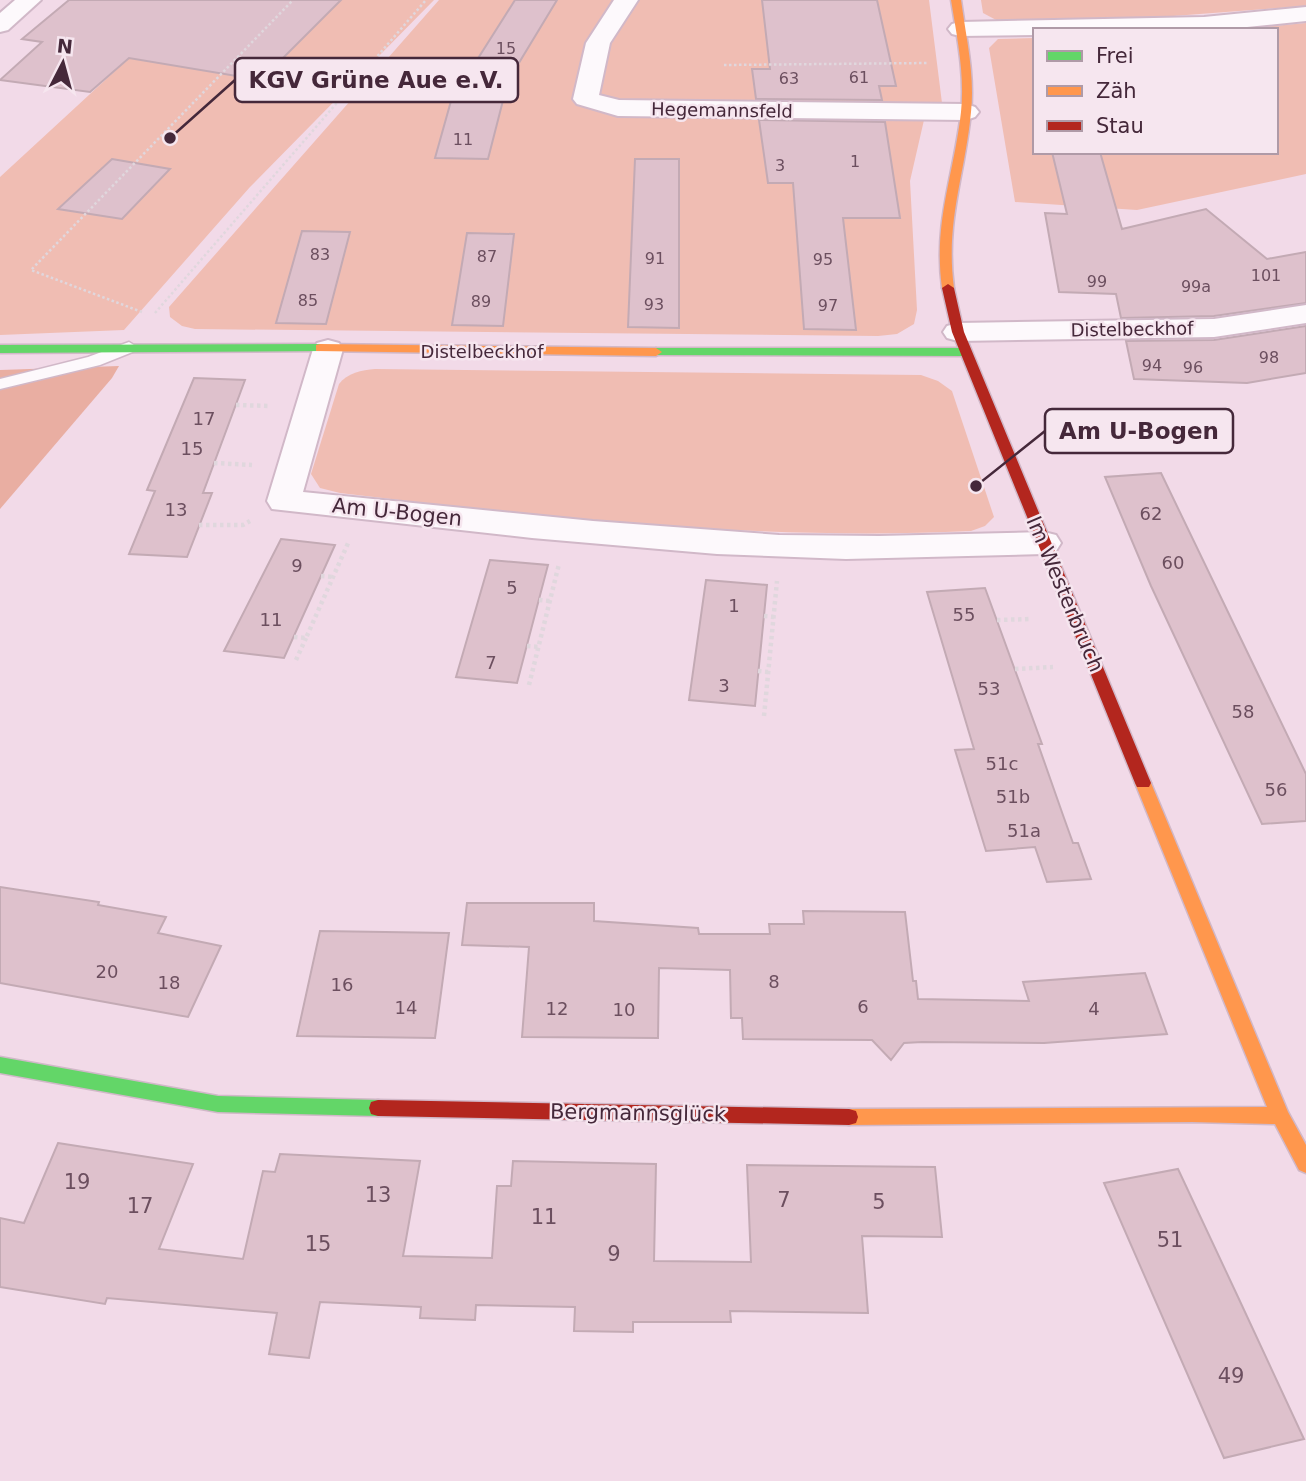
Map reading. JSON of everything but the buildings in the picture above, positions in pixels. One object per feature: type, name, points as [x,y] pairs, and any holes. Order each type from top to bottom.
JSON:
[{"type":"street","points":[[0,25],[29,0]]},
{"type":"street","name":"Hegemannsfeld","points":[[626,0],[598,43],[586,99],[618,108],[967,112]]},
{"type":"street","name":"Im Westerbruch","points":[[956,0],[965,63],[967,112],[944,214],[946,277],[961,342],[1280,1116],[1306,1164]]},
{"type":"street","points":[[960,29],[1204,24],[1306,14]]},
{"type":"street","name":"Distelbeckhof","points":[[0,349],[328,349],[961,342],[1214,328],[1306,314]]},
{"type":"street","points":[[284,501],[328,349]]},
{"type":"street","name":"Am U-Bogen","points":[[284,501],[568,530],[781,546],[879,548],[1044,543]]},
{"type":"street","name":"Bergmannsglück","points":[[0,1065],[218,1104],[809,1117],[1192,1114],[1280,1116]]},
{"type":"lane","points":[[0,384],[94,361],[129,347]]},
{"type":"path","points":[[293,0],[31,270],[153,316],[426,0]]},
{"type":"path","points":[[724,65],[965,63]]},
{"type":"path","points":[[199,525],[243,525],[284,501]]},
{"type":"path","points":[[296,660],[363,509]]},
{"type":"path","points":[[529,685],[568,530]]},
{"type":"path","points":[[764,716],[781,546]]},
{"type":"path","points":[[321,576],[332,577]]},
{"type":"path","points":[[539,600],[550,601]]},
{"type":"path","points":[[764,616],[774,617]]},
{"type":"path","points":[[294,636],[306,638]]},
{"type":"path","points":[[527,646],[539,648]]},
{"type":"path","points":[[758,671],[768,671]]},
{"type":"shaded area","points":[[192,0],[434,0],[250,187],[124,330],[0,335],[0,177]]},
{"type":"shaded area","points":[[439,0],[929,0],[942,103],[924,120],[910,181],[917,310],[914,324],[897,334],[878,336],[195,329],[182,326],[170,317],[169,307]]},
{"type":"shaded area","points":[[981,0],[1306,0],[1306,6],[1160,17],[998,21],[983,13]]},
{"type":"shaded area","points":[[1306,23],[1306,174],[1137,210],[1015,202],[989,48],[998,39],[1033,38],[1033,154],[1278,154],[1278,28],[1249,28]]},
{"type":"shaded area","points":[[119,366],[112,378],[0,509],[0,370]]},
{"type":"shaded area","points":[[375,369],[921,375],[938,381],[952,391],[994,517],[985,526],[971,531],[813,533],[734,530],[576,519],[340,493],[320,488],[311,474],[339,384],[350,375]]},
{"type":"traffic: fast","points":[[0,349],[320,348]]},
{"type":"traffic: fast","points":[[656,352],[965,352]]},
{"type":"traffic: fast","points":[[0,1065],[218,1104],[378,1108]]},
{"type":"traffic: slow","points":[[948,288],[944,242],[946,221],[963,135],[967,99],[956,0]]},
{"type":"traffic: slow","points":[[320,348],[656,352]]},
{"type":"traffic: slow","points":[[1143,783],[1280,1116],[1306,1164]]},
{"type":"traffic: slow","points":[[849,1117],[1192,1114],[1280,1116]]},
{"type":"traffic: jam","points":[[948,288],[958,332],[1143,783]]},
{"type":"traffic: jam","points":[[378,1108],[849,1117]]},
{"type":"place","name":"KGV Grüne Aue e.V.","points":[[170,138]]},
{"type":"place","name":"Am U-Bogen","points":[[976,486]]}]
